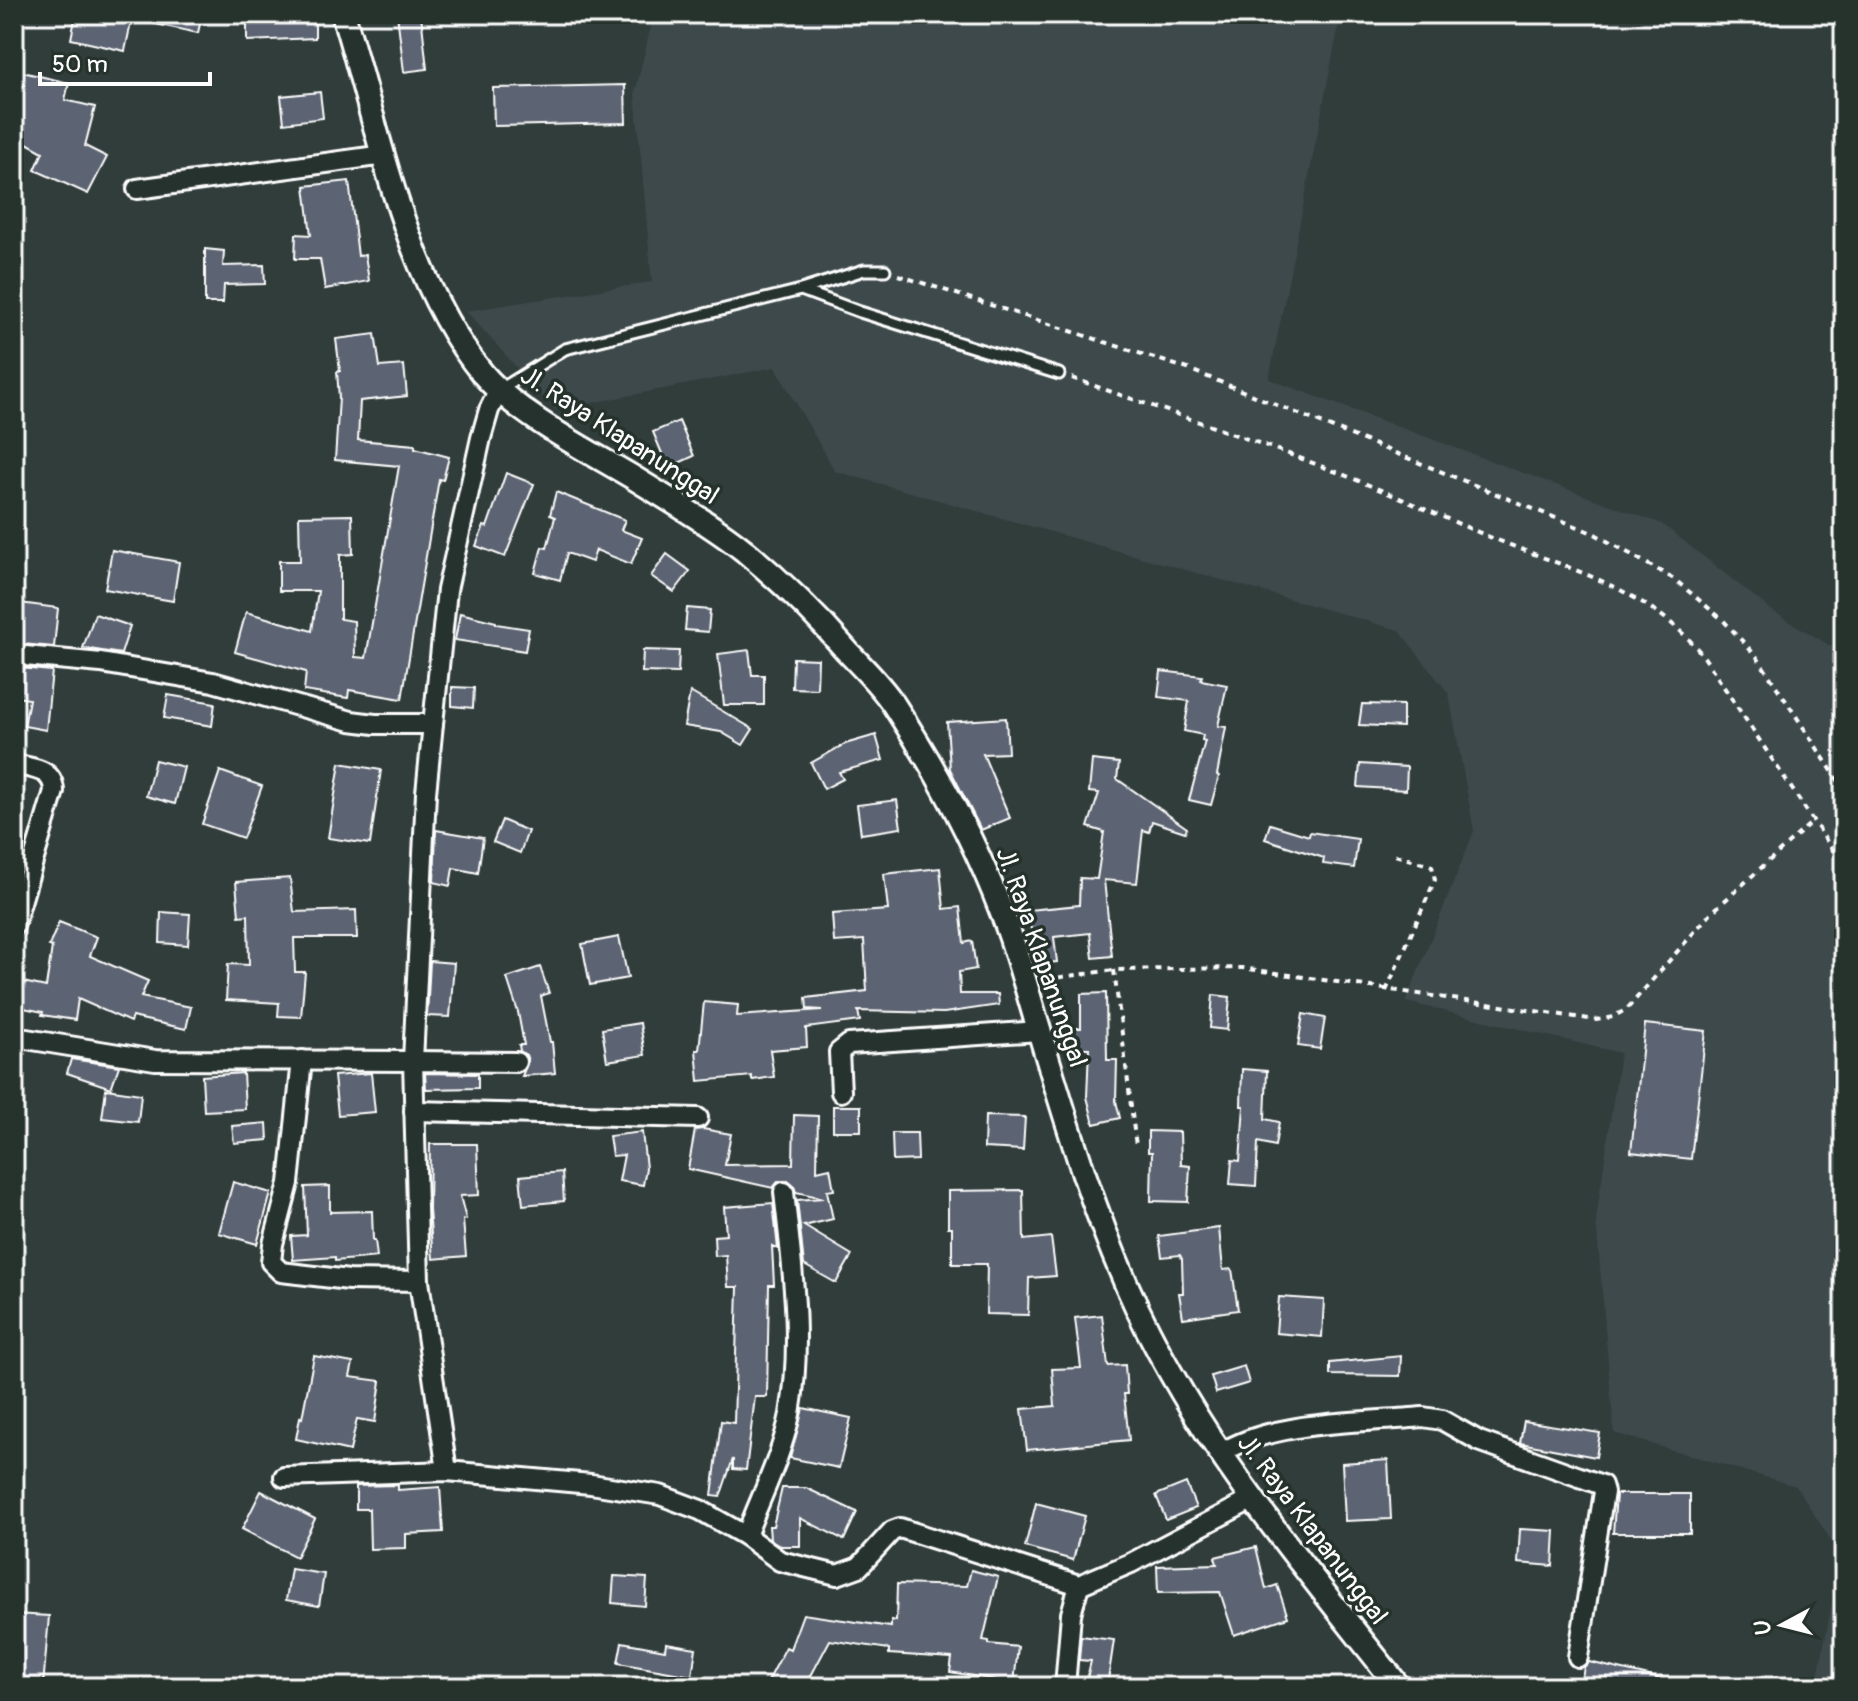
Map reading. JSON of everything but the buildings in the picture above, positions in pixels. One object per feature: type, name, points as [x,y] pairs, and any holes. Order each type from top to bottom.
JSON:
[{"type":"street","name":"Jl. Raya Klapanunggal","points":[[343,14],[397,204],[440,308],[462,346],[499,390],[553,429],[671,501],[742,549],[822,622],[890,699],[944,785],[987,875],[1091,1189],[1137,1309],[1183,1397],[1251,1500],[1399,1687]]},
{"type":"street","points":[[137,189],[384,155]]},
{"type":"street","points":[[447,1471],[419,1281],[413,1061],[426,793],[447,590],[481,438],[499,390]]},
{"type":"street","points":[[14,655],[101,663],[213,682],[363,723],[433,724]]},
{"type":"street","points":[[14,764],[47,772],[54,781],[54,791],[14,926]]},
{"type":"street","points":[[841,1092],[838,1057],[840,1048],[849,1044],[1039,1031]]},
{"type":"street","points":[[14,1037],[155,1060],[516,1062]]},
{"type":"street","points":[[302,1060],[289,1183],[271,1262],[281,1272],[349,1280],[419,1281]]},
{"type":"street","points":[[414,1111],[698,1118]]},
{"type":"street","points":[[746,1536],[790,1412],[797,1312],[784,1192]]},
{"type":"street","points":[[1220,1454],[1236,1443],[1285,1429],[1423,1417],[1442,1420],[1479,1441],[1602,1485],[1604,1492],[1578,1657]]},
{"type":"street","points":[[284,1477],[447,1471],[591,1484],[660,1495],[700,1510],[746,1536],[780,1561],[837,1575],[859,1567],[892,1531],[908,1529],[1079,1585],[1131,1563],[1251,1500]]},
{"type":"street","points":[[1065,1687],[1071,1614],[1079,1585]]},
{"type":"lane","points":[[499,390],[565,349],[801,290],[864,270],[885,270]]},
{"type":"lane","points":[[801,290],[860,312],[1059,374]]},
{"type":"path","points":[[885,270],[1188,369],[1595,534],[1674,579],[1723,620],[1757,657],[1844,789]]},
{"type":"path","points":[[1059,374],[1320,465],[1489,537],[1605,582],[1664,615],[1686,633],[1704,657],[1844,867]]},
{"type":"path","points":[[1025,983],[1114,970],[1242,968],[1596,1020],[1613,1017],[1627,1009],[1710,914],[1812,822]]},
{"type":"path","points":[[1386,991],[1435,880],[1432,866],[1395,855]]},
{"type":"path","points":[[1114,970],[1136,1146]]},
{"type":"shaded area","points":[[654,14],[1341,14],[1269,379],[1662,524],[1774,612],[1844,654],[1844,1687],[1816,1687],[1841,1556],[1796,1486],[1614,1433],[1596,1220],[1620,1053],[1406,1002],[1474,831],[1449,694],[1399,630],[835,471],[775,367],[555,410],[466,311],[652,282],[635,92]]}]
